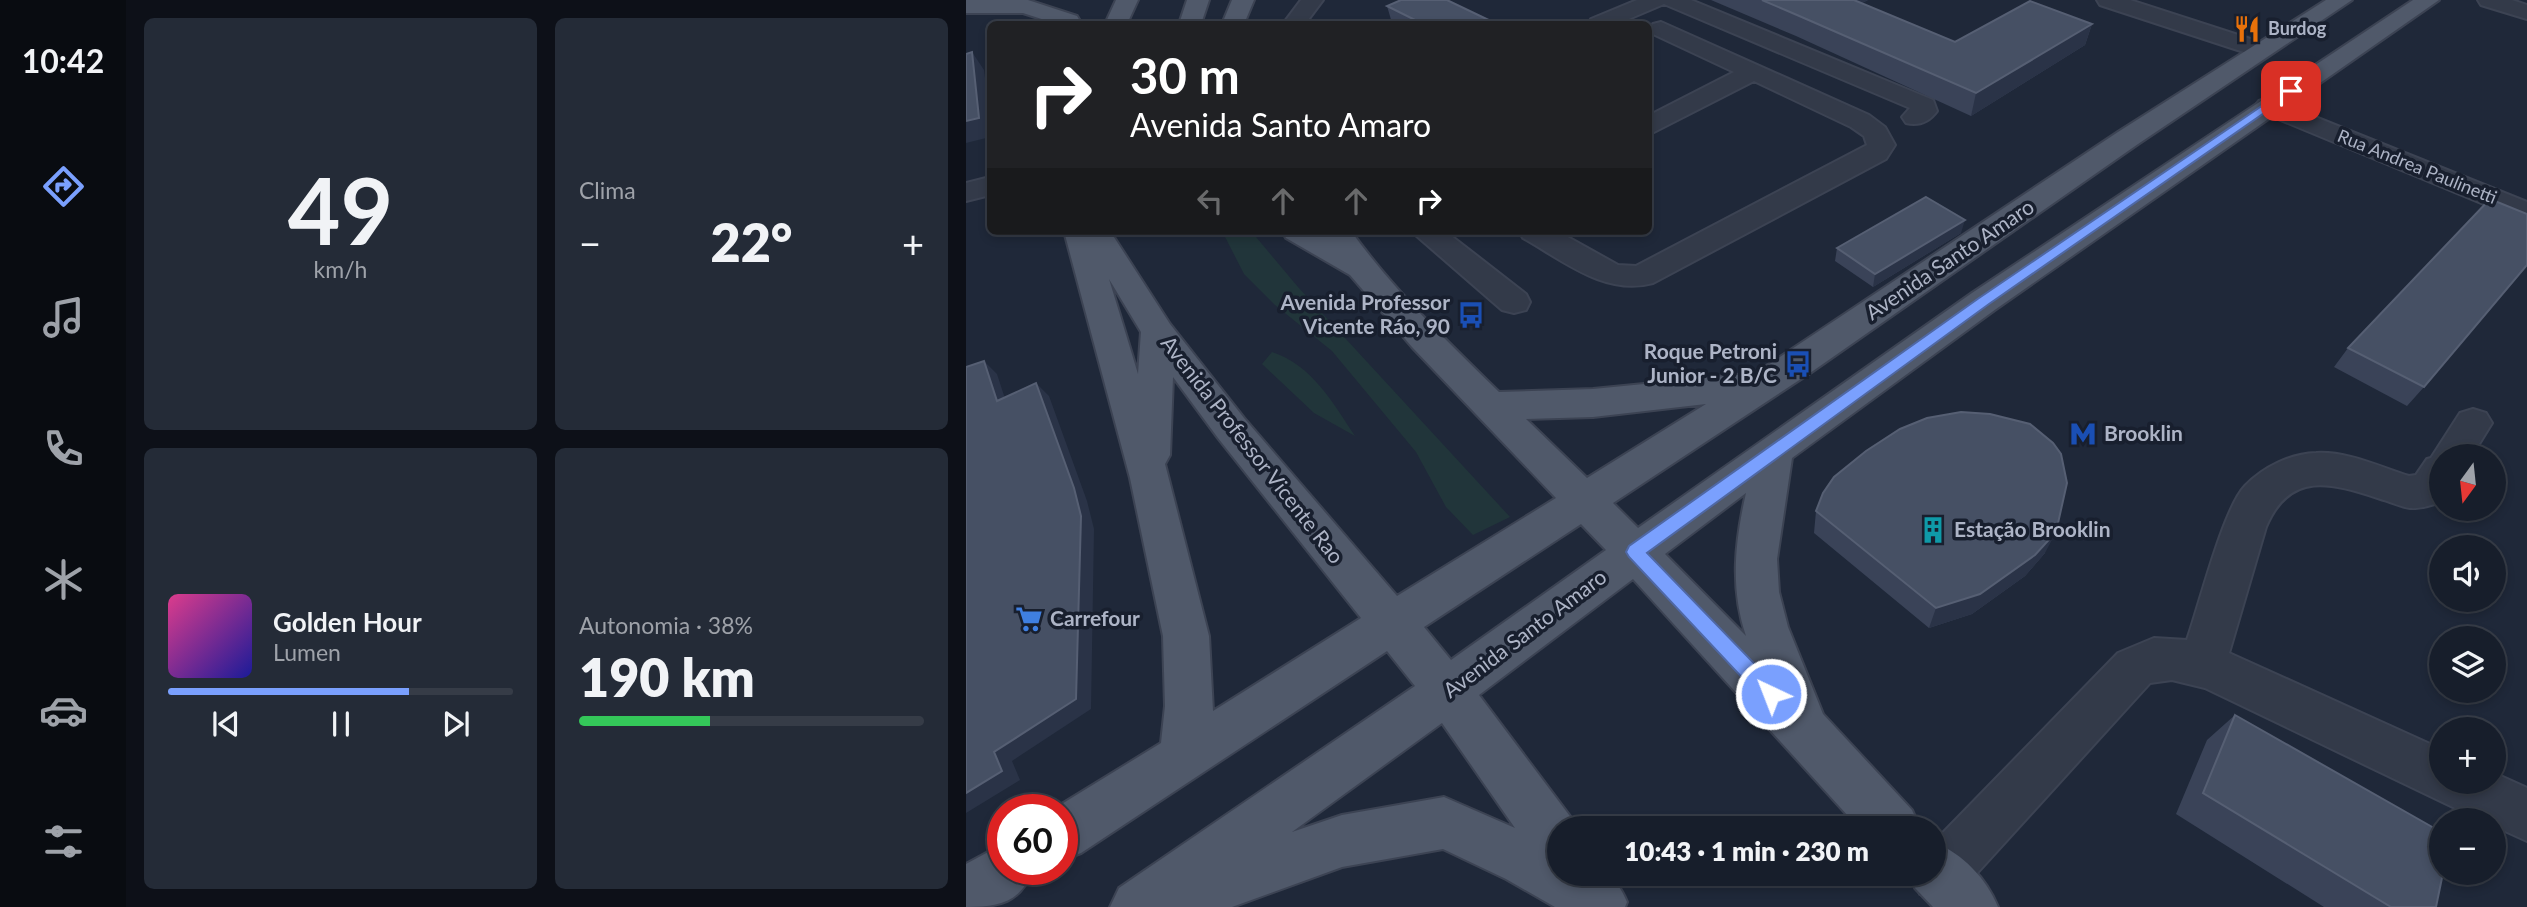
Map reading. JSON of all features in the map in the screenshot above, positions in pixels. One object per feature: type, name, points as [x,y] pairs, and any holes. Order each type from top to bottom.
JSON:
[{"type":"main road","points":[[966,5],[982,0]]},
{"type":"main road","points":[[1070,21],[1082,0]]},
{"type":"main road","points":[[1117,21],[1127,0]]},
{"type":"main road","points":[[1191,21],[1198,0]]},
{"type":"main road","points":[[1234,21],[1243,0]]},
{"type":"main road","name":"Avenida Santo Amaro","points":[[1078,824],[1764,385],[2261,50],[2341,0]]},
{"type":"main road","name":"Avenida Santo Amaro","points":[[1138,907],[1448,691],[1635,552],[1984,301],[2428,0]]},
{"type":"main road","points":[[966,5],[1025,6],[1064,21]]},
{"type":"main road","points":[[1080,235],[1150,478],[1186,636],[1189,705],[1184,757]]},
{"type":"main road","name":"Avenida Professor Vicente Rao","points":[[1097,235],[1158,332],[1231,428],[1448,691],[1547,829]]},
{"type":"main road","points":[[1119,270],[1121,235]]},
{"type":"main road","points":[[1304,235],[1363,270]]},
{"type":"main road","points":[[1339,235],[1363,270],[1424,339],[1635,552],[1809,734],[1883,816]]},
{"type":"main road","points":[[1150,478],[1158,332]]},
{"type":"main road","points":[[1492,406],[1593,402],[1764,385]]},
{"type":"main road","points":[[1774,451],[1756,550],[1756,577],[1760,607],[1809,734]]},
{"type":"main road","points":[[1154,907],[1342,841],[1444,824],[1594,894]]},
{"type":"main road","points":[[966,895],[987,882]]},
{"type":"street","points":[[1296,21],[1312,0]]},
{"type":"street","points":[[1606,21],[1656,0]]},
{"type":"street","points":[[1672,0],[1924,106],[1924,111],[1916,117]]},
{"type":"street","points":[[2108,0],[2261,50]]},
{"type":"street","points":[[2489,0],[2527,12]]},
{"type":"street","points":[[1541,235],[1607,272],[1619,276],[1642,276],[1876,153],[1881,145],[1874,129],[1860,121],[1661,29]]},
{"type":"street","points":[[1652,125],[1753,72]]},
{"type":"street","name":"Rua Andrea Paulinetti","points":[[2268,106],[2527,213]]},
{"type":"street","points":[[966,192],[987,187]]},
{"type":"street","points":[[1431,235],[1514,302]]},
{"type":"street","points":[[2459,444],[2473,423]]},
{"type":"street","points":[[2202,666],[2245,527],[2258,498],[2286,475],[2316,468],[2343,471],[2409,492],[2429,488]]},
{"type":"street","points":[[1948,884],[2134,668],[2151,658],[2176,658],[2202,666],[2429,770]]},
{"type":"street","points":[[2482,794],[2527,815]]},
{"type":"green space","points":[[1224,235],[1254,235],[1298,287],[1510,517],[1473,535],[1446,507],[1416,452],[1332,351],[1275,305],[1244,274]]},
{"type":"green space","points":[[1272,352],[1299,366],[1320,386],[1355,436],[1314,413],[1262,364]]},
{"type":"building","points":[[1401,0],[1447,0],[1491,21],[1417,21],[1387,6]]},
{"type":"building","points":[[1762,0],[1854,0],[1955,42],[2030,1],[2092,24],[1976,93]]},
{"type":"building","points":[[972,52],[979,118],[966,121],[966,54]]},
{"type":"building","points":[[1926,197],[1965,220],[1875,274],[1837,248]]},
{"type":"building","points":[[2490,199],[2527,214],[2527,265],[2424,387],[2348,348]]},
{"type":"building","name":"Carrefour","points":[[984,361],[997,401],[1036,383],[1074,488],[1081,516],[1076,699],[994,752],[1002,771],[966,793],[966,367]]},
{"type":"building","name":"Estação Brooklin","points":[[1961,412],[1990,414],[2030,424],[2053,443],[2061,454],[2067,483],[2056,532],[2035,555],[1980,594],[1936,608],[1816,511],[1823,493],[1834,477],[1866,451],[1900,429],[1927,418]]},
{"type":"building","points":[[2235,715],[2429,825],[2429,885],[2441,885],[2436,907],[2391,907],[2203,793]]},
{"type":"place","name":"Burdog","points":[[2247,29]]},
{"type":"place","name":"Avenida Professor Vicente Ráo, 90","points":[[1471,315]]},
{"type":"place","name":"Roque Petroni Junior - 2 B/C","points":[[1798,364]]},
{"type":"place","name":"Brooklin","points":[[2083,434]]},
{"type":"place","name":"Estação Brooklin","points":[[1933,530]]},
{"type":"place","name":"Carrefour","points":[[1029,619]]},
{"type":"route","points":[[1771,694],[1635,552],[1984,301],[2291,91]]}]
